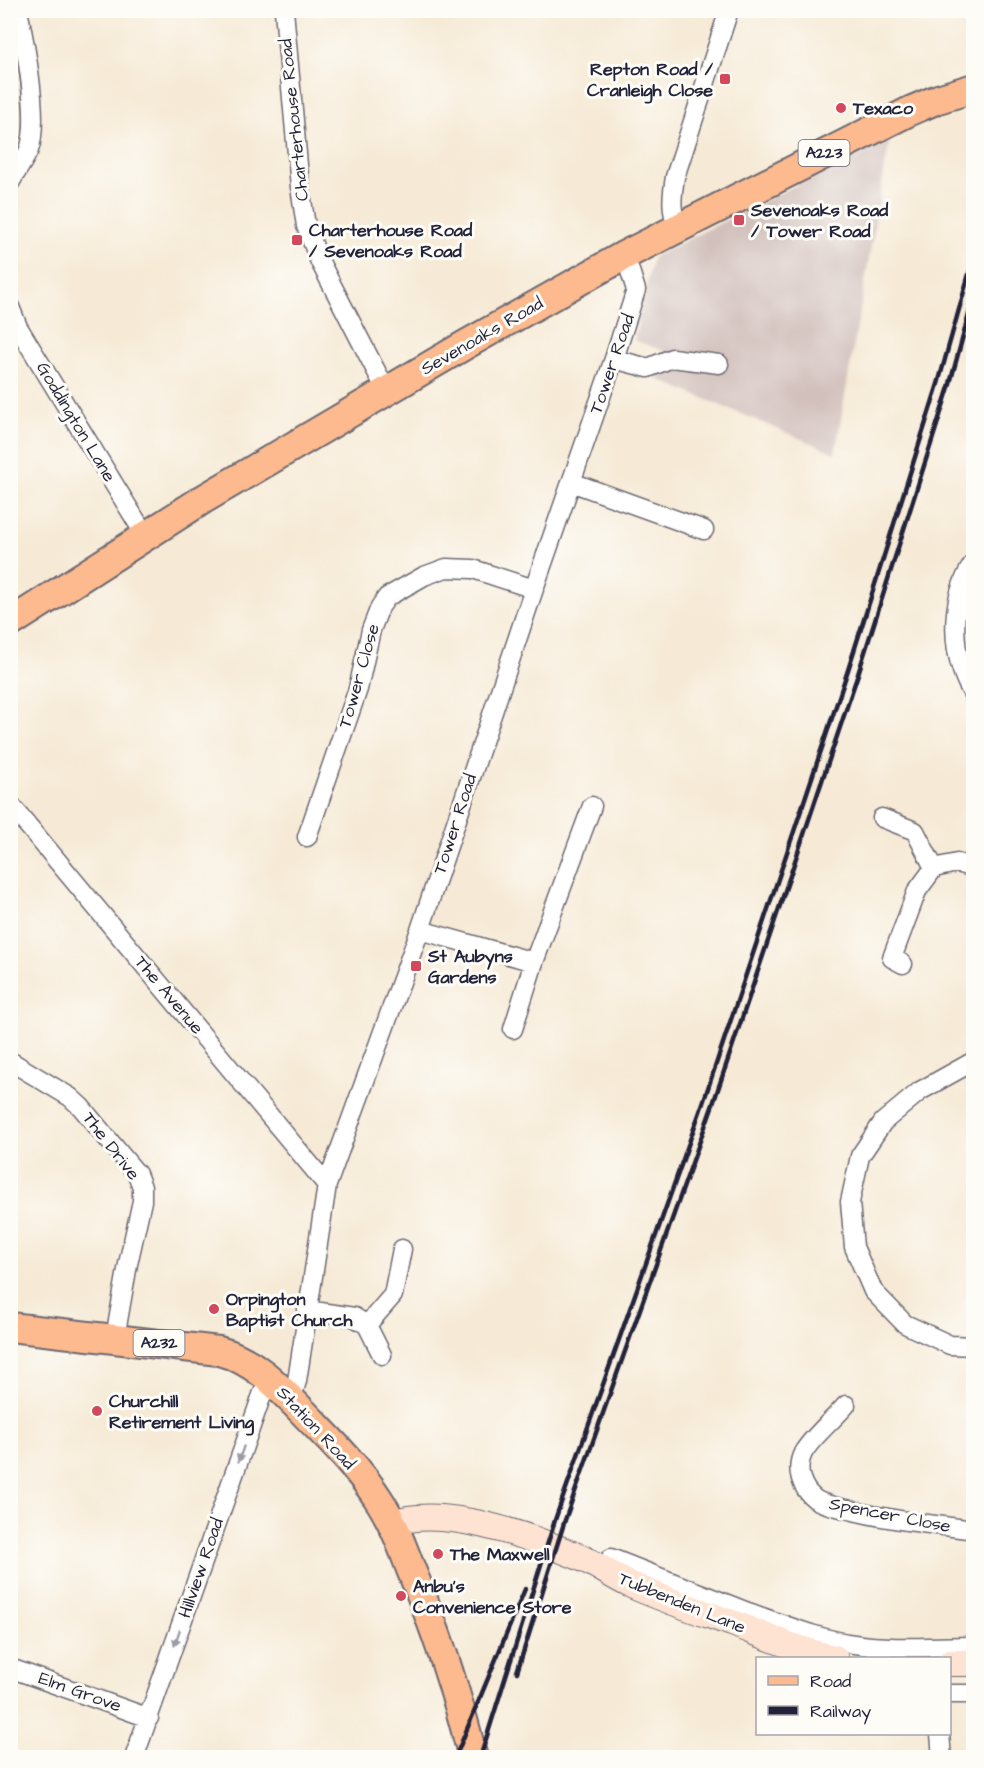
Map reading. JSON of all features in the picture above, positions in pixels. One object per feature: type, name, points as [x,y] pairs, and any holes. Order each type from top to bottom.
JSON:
[{"type":"main road","name":"Sevenoaks Road","points":[[10,623],[145,535],[386,390],[625,255],[910,111],[938,99],[974,88]]},
{"type":"main road","name":"Station Road","points":[[10,1327],[197,1347],[230,1354],[249,1363],[270,1380],[339,1450],[367,1484],[392,1523],[426,1605],[465,1724],[473,1758]]},
{"type":"street","points":[[10,183],[29,149],[32,121],[28,62],[18,10]]},
{"type":"street","name":"Charterhouse Road","points":[[284,10],[300,187],[306,226],[320,262],[386,390]]},
{"type":"street","points":[[678,228],[671,203],[675,177],[727,11]]},
{"type":"street","name":"Tower Road","points":[[291,1400],[297,1380],[327,1185],[420,930],[614,359],[636,290],[625,255]]},
{"type":"street","name":"Goddington Lane","points":[[10,307],[18,327],[145,535]]},
{"type":"street","points":[[614,359],[648,368],[672,358],[719,364]]},
{"type":"street","points":[[571,482],[704,530]]},
{"type":"street","points":[[974,562],[962,585],[956,606],[956,629],[961,666],[966,684],[974,696]]},
{"type":"street","name":"Tower Close","points":[[307,837],[358,689],[371,630],[380,607],[387,597],[424,576],[446,568],[474,569],[534,589]]},
{"type":"street","name":"The Avenue","points":[[10,804],[327,1185]]},
{"type":"street","points":[[513,1029],[534,962],[592,806]]},
{"type":"street","points":[[882,818],[915,831],[934,868]]},
{"type":"street","points":[[903,964],[892,958],[917,891],[934,868],[957,863],[974,868]]},
{"type":"street","points":[[420,930],[534,962]]},
{"type":"street","name":"The Drive","points":[[10,1061],[70,1097],[81,1107],[137,1174],[142,1187],[116,1338]]},
{"type":"street","points":[[974,1061],[920,1091],[883,1122],[860,1156],[850,1202],[854,1247],[873,1291],[906,1324],[950,1345],[974,1346]]},
{"type":"street","points":[[367,1325],[393,1294],[402,1250]]},
{"type":"street","points":[[308,1310],[354,1317],[367,1325],[382,1355]]},
{"type":"street","name":"Hillview Road","points":[[134,1758],[262,1395],[270,1380]]},
{"type":"street","name":"Spencer Close","points":[[846,1405],[803,1452],[799,1469],[800,1477],[803,1485],[814,1498],[857,1512],[974,1530]]},
{"type":"street","name":"Tubbenden Lane","points":[[392,1523],[406,1518],[426,1518],[462,1521],[499,1529],[578,1556],[630,1585],[745,1619],[797,1648],[828,1657]]},
{"type":"street","points":[[611,1558],[745,1619],[855,1644],[891,1647],[974,1646]]},
{"type":"street","points":[[951,1663],[974,1663]]},
{"type":"street","name":"Elm Grove","points":[[10,1668],[149,1718]]},
{"type":"street","points":[[951,1694],[974,1694]]},
{"type":"street","points":[[940,1735],[942,1758]]},
{"type":"shaded area","points":[[890,138],[835,453],[657,379],[664,351],[634,340],[653,257]]},
{"type":"railway","points":[[480,1758],[556,1517],[703,1103],[848,670],[938,384],[974,256]]},
{"type":"railway","points":[[517,1672],[565,1520],[712,1107],[858,674],[949,387],[974,296]]},
{"type":"railway","points":[[455,1758],[525,1589]]},
{"type":"place","name":"Repton Road / Cranleigh Close","points":[[725,79]]},
{"type":"place","name":"Texaco","points":[[841,108]]},
{"type":"place","name":"Sevenoaks Road / Tower Road","points":[[739,220]]},
{"type":"place","name":"Charterhouse Road / Sevenoaks Road","points":[[297,240]]},
{"type":"place","name":"St Aubyns Gardens","points":[[416,966]]},
{"type":"place","name":"Orpington Baptist Church","points":[[214,1309]]},
{"type":"place","name":"Churchill Retirement Living","points":[[97,1411]]},
{"type":"place","name":"The Maxwell","points":[[438,1554]]},
{"type":"place","name":"Anbu's Convenience Store","points":[[401,1596]]}]
